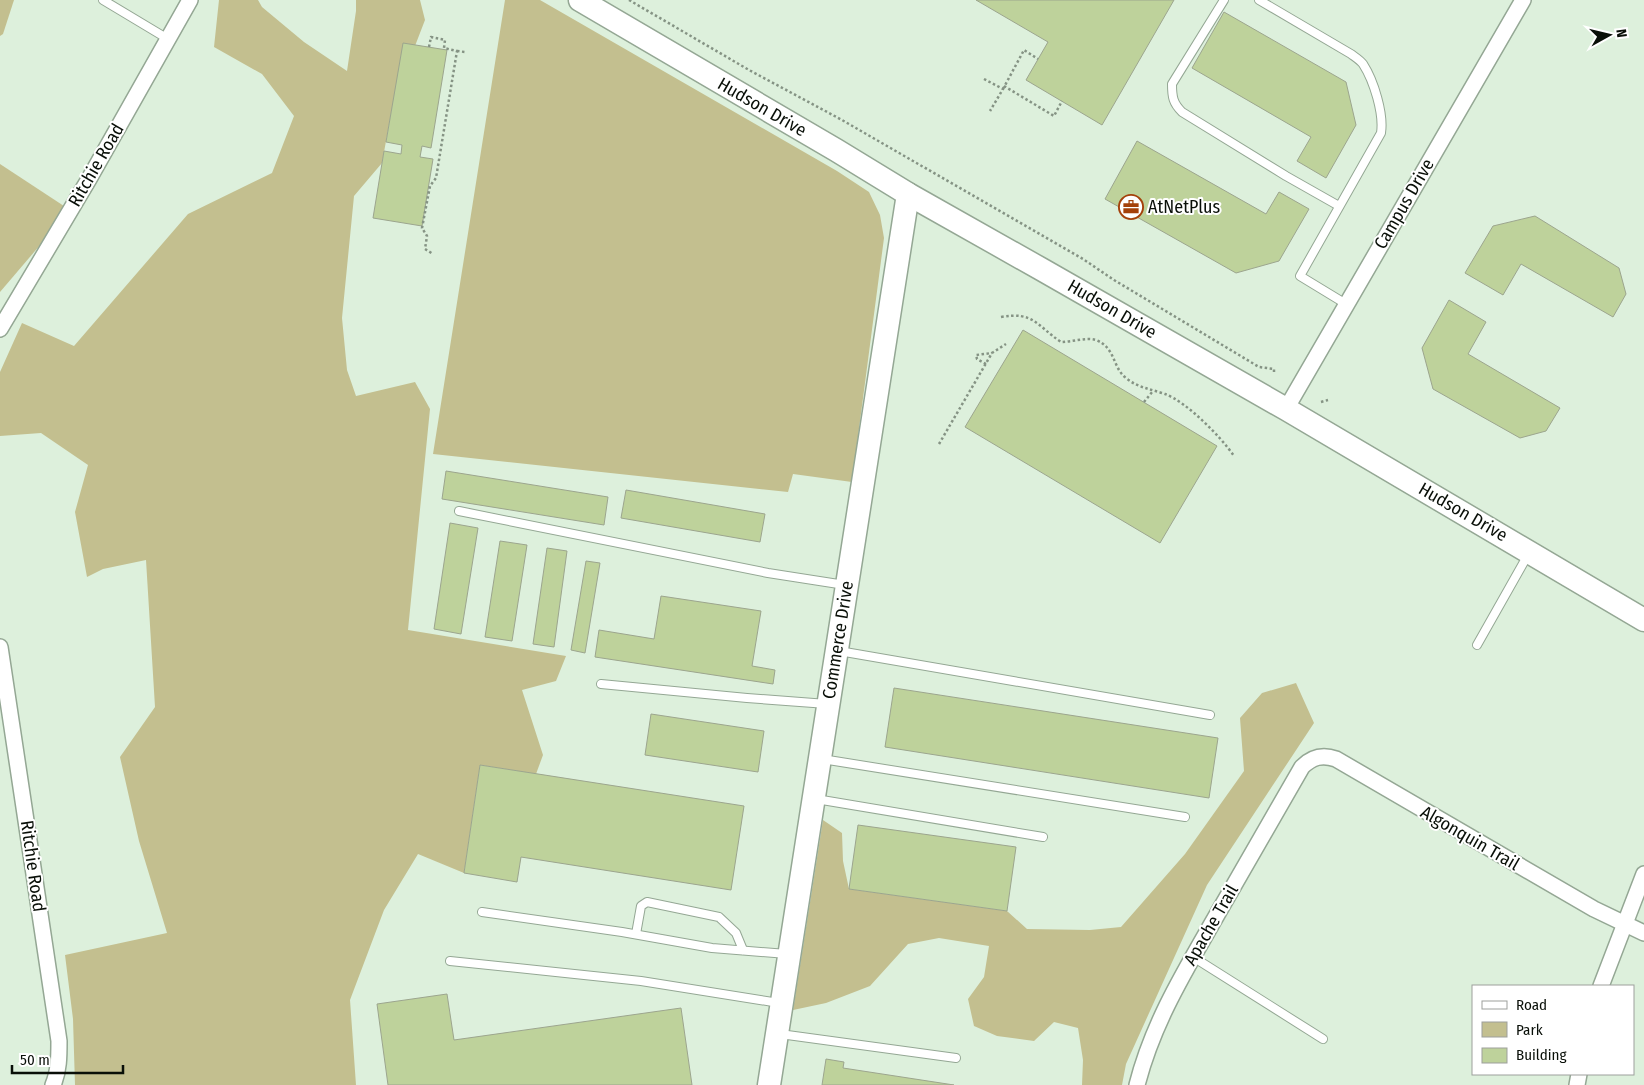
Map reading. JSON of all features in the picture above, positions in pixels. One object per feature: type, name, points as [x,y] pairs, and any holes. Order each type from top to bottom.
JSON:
[{"type":"main road","name":"Hudson Drive","points":[[580,0],[908,194],[1286,409],[1644,620]]},
{"type":"main road","name":"Commerce Drive","points":[[769,1085],[908,194]]},
{"type":"street","name":"Ritchie Road","points":[[0,329],[94,170],[190,0]]},
{"type":"street","name":"Campus Drive","points":[[1286,409],[1523,0]]},
{"type":"street","name":"Ritchie Road","points":[[0,647],[59,1041],[59,1058],[53,1085]]},
{"type":"street","name":"Algonquin Trail","points":[[1300,772],[1309,761],[1315,758],[1329,756],[1336,759],[1594,910],[1644,932]]},
{"type":"street","name":"Apache Trail","points":[[1137,1085],[1142,1064],[1157,1024],[1176,985],[1300,772]]},
{"type":"street","points":[[1601,985],[1644,874]]},
{"type":"lane","points":[[103,0],[168,39]]},
{"type":"lane","points":[[1224,0],[1172,84],[1172,96],[1175,105],[1182,112],[1339,206]]},
{"type":"lane","points":[[1259,0],[1362,62],[1381,112],[1381,133],[1300,276],[1346,304]]},
{"type":"lane","points":[[459,511],[768,573],[847,585]]},
{"type":"lane","points":[[1477,646],[1530,552]]},
{"type":"lane","points":[[837,650],[1210,715]]},
{"type":"lane","points":[[601,684],[828,704]]},
{"type":"lane","points":[[820,759],[1185,817]]},
{"type":"lane","points":[[814,799],[1043,837]]},
{"type":"lane","points":[[636,934],[641,906],[647,902],[719,917],[736,933],[743,950]]},
{"type":"lane","points":[[482,912],[636,934],[712,948],[789,954]]},
{"type":"lane","points":[[1193,957],[1323,1039]]},
{"type":"lane","points":[[450,961],[641,981],[781,1003]]},
{"type":"lane","points":[[776,1033],[956,1058]]},
{"type":"path","points":[[629,0],[1083,259],[1114,280],[1259,367],[1274,369],[1274,374]]},
{"type":"path","points":[[429,47],[431,37],[445,40],[444,48],[465,52]]},
{"type":"path","points":[[990,111],[1024,50],[1038,59]]},
{"type":"path","points":[[433,254],[425,249],[427,236],[422,228],[430,186],[436,178],[457,51]]},
{"type":"path","points":[[984,79],[1054,116],[1062,101]]},
{"type":"path","points":[[1001,317],[1012,315],[1026,317],[1039,323],[1061,342],[1095,340],[1111,351],[1123,376],[1135,385],[1167,394],[1183,404],[1222,440],[1234,456]]},
{"type":"path","points":[[986,364],[977,359],[976,355],[992,353],[1006,344]]},
{"type":"path","points":[[939,444],[992,353]]},
{"type":"path","points":[[1144,402],[1152,391]]},
{"type":"path","points":[[1321,402],[1328,400]]},
{"type":"green space","points":[[0,0],[14,0],[3,34],[0,36]]},
{"type":"green space","points":[[219,0],[258,0],[262,7],[304,42],[347,71],[356,0],[420,0],[425,20],[393,103],[382,163],[354,196],[342,318],[347,370],[356,396],[415,382],[430,409],[408,630],[566,656],[556,681],[522,690],[543,755],[536,774],[480,765],[464,873],[418,854],[384,910],[350,1000],[356,1085],[75,1085],[73,1019],[65,955],[167,933],[139,841],[120,757],[155,707],[146,560],[103,569],[87,577],[75,512],[88,465],[41,433],[0,436],[0,372],[22,323],[74,346],[188,214],[272,173],[294,116],[262,74],[214,47]]},
{"type":"green space","points":[[505,0],[540,0],[837,171],[869,192],[880,215],[884,238],[852,482],[793,474],[788,492],[433,454]]},
{"type":"green space","points":[[0,164],[70,210],[0,292]]},
{"type":"green space","points":[[1296,683],[1314,723],[1207,885],[1126,1064],[1122,1085],[1082,1085],[1083,1060],[1078,1028],[1054,1022],[1034,1041],[997,1036],[974,1026],[968,999],[984,977],[989,946],[939,938],[908,944],[870,986],[826,1003],[793,1010],[823,820],[842,833],[843,861],[849,889],[1007,911],[1027,929],[1090,930],[1121,927],[1185,854],[1244,771],[1240,718],[1262,693]]},
{"type":"building","points":[[976,0],[1174,0],[1102,125],[1026,80],[1048,42]]},
{"type":"building","points":[[1224,12],[1346,82],[1356,125],[1326,178],[1297,161],[1311,137],[1192,68]]},
{"type":"building","points":[[403,43],[447,50],[431,148],[422,146],[420,157],[433,159],[422,226],[373,218],[384,151],[401,154],[402,145],[386,142]]},
{"type":"building","points":[[1137,141],[1266,214],[1279,192],[1309,209],[1279,261],[1236,273],[1105,199]]},
{"type":"building","points":[[1535,216],[1619,268],[1626,294],[1613,317],[1521,264],[1503,295],[1465,273],[1493,226]]},
{"type":"building","points":[[1449,300],[1486,322],[1468,354],[1560,408],[1546,431],[1520,438],[1433,389],[1422,348]]},
{"type":"building","points":[[1023,330],[1217,446],[1160,543],[965,427]]},
{"type":"building","points":[[446,471],[608,497],[604,525],[442,499]]},
{"type":"building","points":[[626,490],[765,514],[760,542],[621,518]]},
{"type":"building","points":[[450,523],[478,528],[461,634],[434,629]]},
{"type":"building","points":[[500,541],[527,545],[512,641],[485,637]]},
{"type":"building","points":[[547,548],[567,551],[554,647],[533,644]]},
{"type":"building","points":[[586,561],[600,563],[585,653],[571,650]]},
{"type":"building","points":[[661,596],[761,611],[752,666],[775,670],[773,684],[595,657],[599,630],[654,639]]},
{"type":"building","points":[[894,688],[1218,738],[1209,798],[885,747]]},
{"type":"building","points":[[651,714],[764,731],[758,772],[645,755]]},
{"type":"building","points":[[480,765],[744,806],[731,890],[521,857],[517,882],[464,873]]},
{"type":"building","points":[[858,825],[1016,847],[1007,911],[849,889]]},
{"type":"building","points":[[447,994],[454,1040],[681,1008],[692,1085],[388,1085],[377,1004]]},
{"type":"building","points":[[826,1059],[844,1062],[843,1068],[954,1085],[822,1085]]},
{"type":"place","name":"AtNetPlus","points":[[1131,207]]}]
